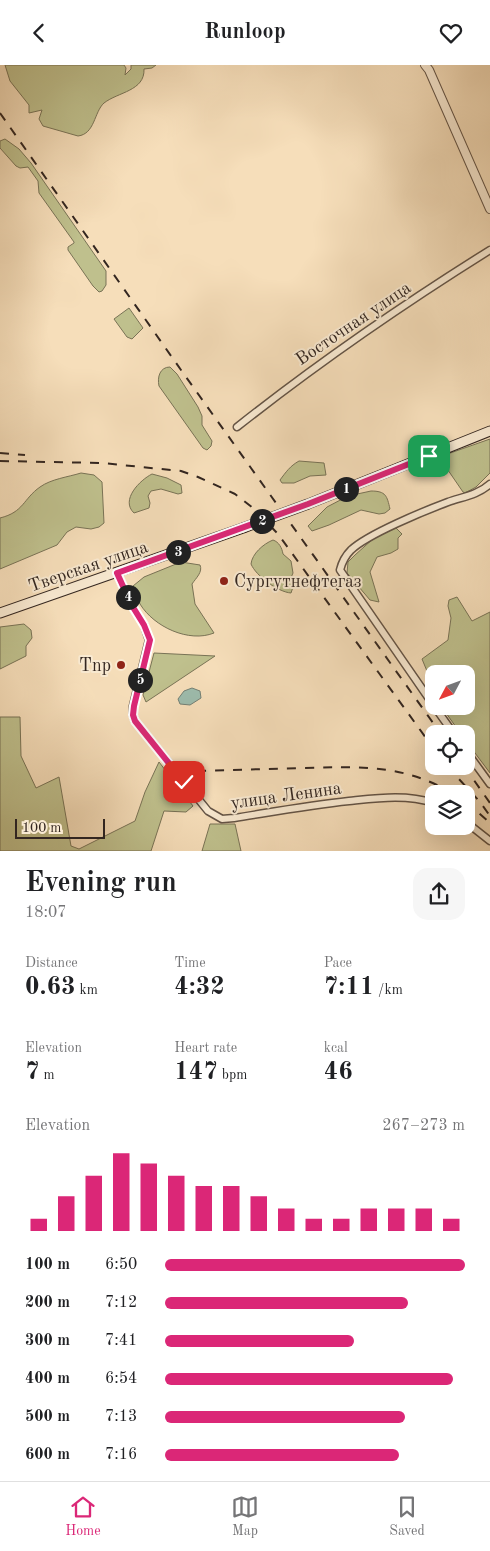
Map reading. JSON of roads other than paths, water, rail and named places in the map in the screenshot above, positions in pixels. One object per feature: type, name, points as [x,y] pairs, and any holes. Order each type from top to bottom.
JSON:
[{"type":"main road","name":"Тверская улица","points":[[0,613],[308,504],[490,431]]},
{"type":"street","points":[[425,65],[429,70],[490,209]]},
{"type":"street","name":"Восточная улица","points":[[237,427],[346,344],[490,250]]},
{"type":"street","points":[[425,693],[340,570],[342,563],[349,552],[369,538],[448,502],[480,492],[490,484]]},
{"type":"street","name":"улица Ленина","points":[[117,573],[150,640],[134,706],[133,715],[135,721],[208,811],[222,819],[316,805],[390,797],[425,801]]},
{"type":"street","points":[[475,763],[490,784]]},
{"type":"street","points":[[475,829],[490,841]]},
{"type":"railway","points":[[0,113],[435,725]]},
{"type":"railway","points":[[0,453],[25,455]]},
{"type":"railway","points":[[0,461],[102,463],[181,471],[235,494],[253,508],[278,534],[425,737]]},
{"type":"railway","points":[[197,771],[341,767],[379,769],[398,772],[437,785]]},
{"type":"railway","points":[[455,775],[490,816]]},
{"type":"railway","points":[[470,775],[490,803]]},
{"type":"railway","points":[[475,810],[488,821]]},
{"type":"place","name":"Сургутнефтегаз","points":[[224,581]]},
{"type":"place","name":"Tnp","points":[[121,665]]}]
